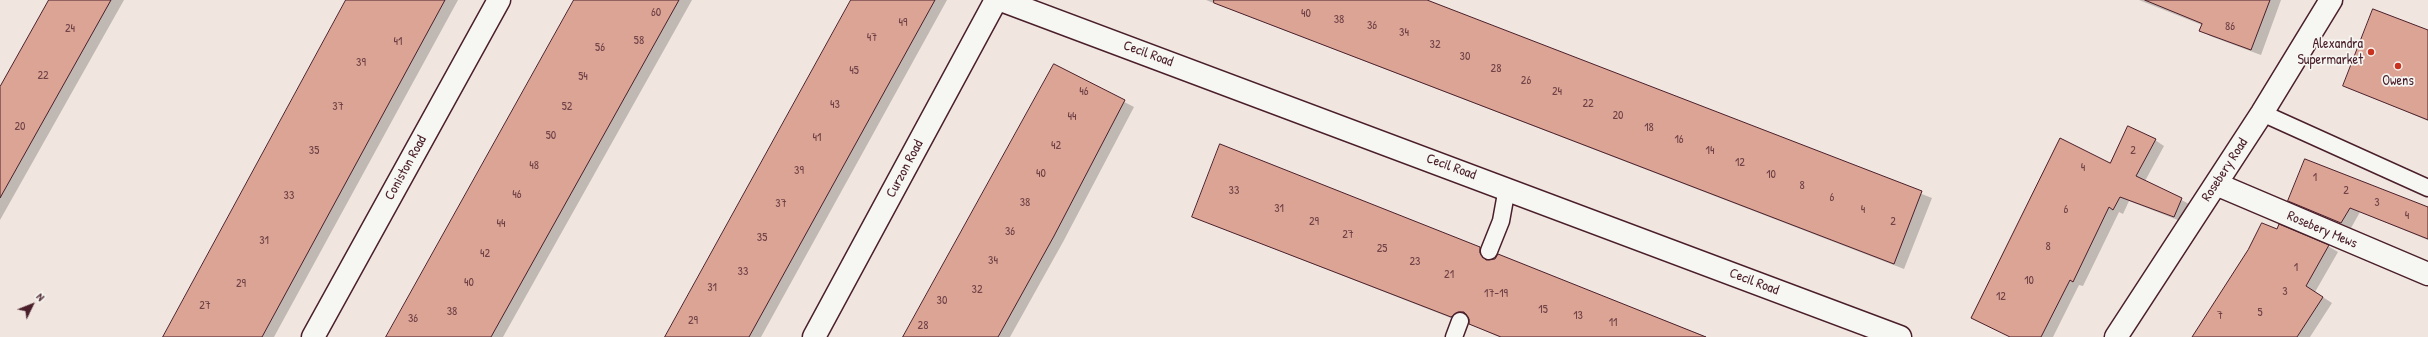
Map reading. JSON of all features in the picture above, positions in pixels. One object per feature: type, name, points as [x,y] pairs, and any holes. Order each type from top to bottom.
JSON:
[{"type":"street","name":"Coniston Road","points":[[313,337],[499,0]]},
{"type":"street","name":"Curzon Road","points":[[814,337],[996,0]]},
{"type":"street","name":"Cecil Road","points":[[1001,0],[1507,188],[1900,337]]},
{"type":"street","name":"Rosebery Road","points":[[2116,337],[2262,113],[2331,0]]},
{"type":"street","name":"Rosebery Mews","points":[[2216,184],[2428,274]]},
{"type":"lane","points":[[2262,113],[2428,188]]},
{"type":"lane","points":[[1489,251],[1501,221],[1507,188]]},
{"type":"lane","points":[[1454,337],[1460,321]]},
{"type":"building","points":[[49,0],[111,0],[0,198],[0,87]]},
{"type":"building","points":[[346,0],[445,0],[262,337],[163,337]]},
{"type":"building","points":[[574,0],[679,0],[491,337],[386,337]]},
{"type":"building","points":[[851,0],[935,0],[749,337],[665,337]]},
{"type":"building","points":[[1214,0],[1427,0],[1922,191],[1894,264],[1214,3]]},
{"type":"building","points":[[2145,0],[2270,0],[2251,50],[2199,31],[2202,24]]},
{"type":"building","points":[[2373,9],[2428,30],[2428,120],[2343,86]]},
{"type":"building","points":[[1054,64],[1125,100],[1054,236],[998,337],[903,337]]},
{"type":"building","points":[[2128,126],[2156,139],[2136,176],[2182,198],[2174,217],[2120,197],[2113,210],[2109,207],[2073,282],[2070,280],[2041,337],[2010,337],[1971,318],[2060,138],[2110,163]]},
{"type":"building","points":[[1220,144],[1480,247],[1480,253],[1486,260],[1495,259],[1498,254],[1706,337],[1501,337],[1469,324],[1469,319],[1464,312],[1458,312],[1451,317],[1192,217]]},
{"type":"building","points":[[2305,159],[2428,207],[2428,239],[2350,208],[2341,223],[2288,201]]},
{"type":"building","points":[[2262,223],[2277,229],[2279,224],[2329,245],[2306,286],[2323,297],[2297,337],[2192,337],[2248,250]]},
{"type":"place","name":"Alexandra Supermarket","points":[[2371,52]]},
{"type":"place","name":"Owens","points":[[2398,66]]}]
